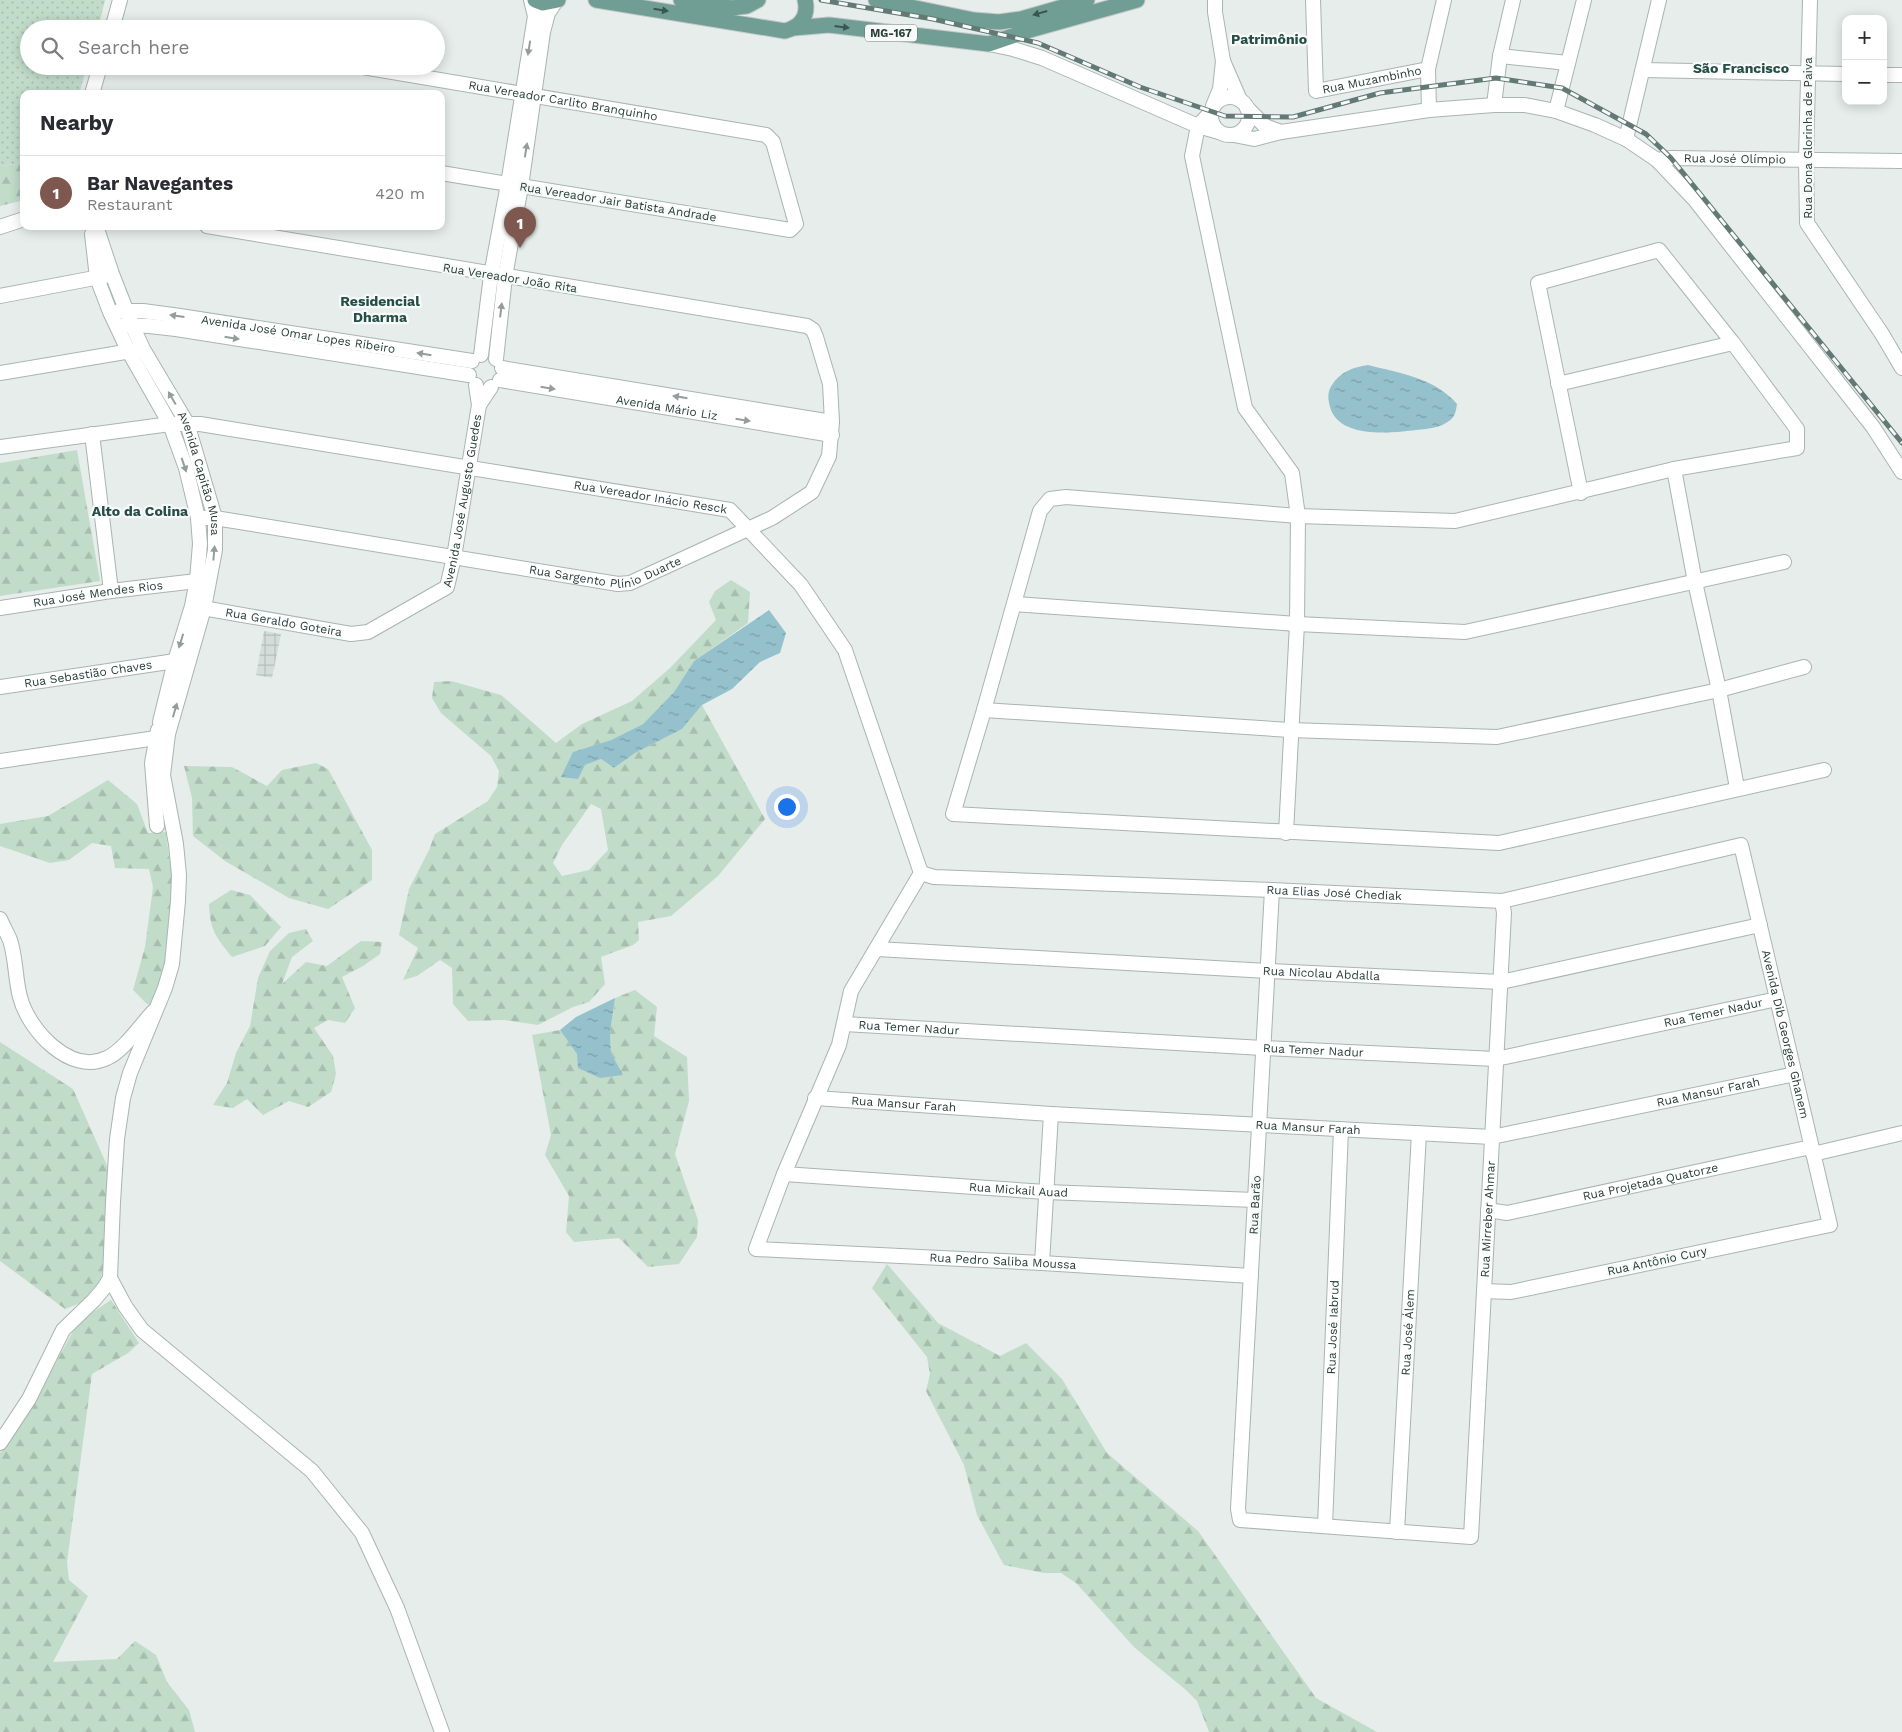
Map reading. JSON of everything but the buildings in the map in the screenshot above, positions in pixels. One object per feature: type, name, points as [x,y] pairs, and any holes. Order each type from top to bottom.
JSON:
[{"type":"main road","points":[[536,0],[543,4],[557,0]]},
{"type":"main road","name":"MG-167","points":[[596,0],[775,30],[785,31],[794,28],[829,25],[989,44],[1030,30],[1137,0]]},
{"type":"main road","points":[[681,0],[732,8],[747,6],[759,0],[761,17],[767,25],[775,30]]},
{"type":"main road","points":[[794,28],[805,15],[805,0]]},
{"type":"main road","points":[[876,0],[974,20],[999,22],[1021,18],[1086,0]]},
{"type":"street","points":[[115,20],[120,0]]},
{"type":"street","name":"Avenida José Augusto Guedes","points":[[362,634],[447,587],[470,468],[479,405],[475,369],[498,276],[528,94],[535,16],[531,0]]},
{"type":"street","name":"Avenida José Augusto Guedes","points":[[528,94],[548,13],[557,0]]},
{"type":"street","name":"Rua Muzambinho","points":[[1313,0],[1316,91],[1428,69]]},
{"type":"street","points":[[1429,110],[1428,69],[1444,0]]},
{"type":"street","points":[[1494,105],[1500,56],[1513,0]]},
{"type":"street","points":[[1556,111],[1584,0]]},
{"type":"street","points":[[1626,139],[1659,0]]},
{"type":"street","name":"Rua Dona Glorinha de Paiva","points":[[1810,0],[1806,159],[1807,223],[1882,334],[1902,368]]},
{"type":"street","points":[[1213,4],[1223,61],[1220,89],[1211,110],[1212,124],[1219,132]]},
{"type":"street","points":[[989,44],[1042,58],[1198,126],[1226,135],[1254,139],[1280,132],[1429,110],[1494,105],[1525,105],[1556,111],[1626,139],[1657,160],[1695,200],[1872,427],[1902,472]]},
{"type":"street","points":[[1500,56],[1568,63]]},
{"type":"street","points":[[1223,61],[1249,117],[1243,130],[1234,135]]},
{"type":"street","points":[[1643,70],[1842,74]]},
{"type":"street","points":[[93,90],[97,75]]},
{"type":"street","name":"Rua Vereador Carlito Branquinho","points":[[411,75],[766,135],[773,142],[796,224],[794,227]]},
{"type":"street","points":[[1887,75],[1902,75]]},
{"type":"street","points":[[1280,132],[1265,126],[1244,104],[1230,96],[1224,97],[1219,99],[1198,126],[1192,156],[1245,408],[1292,473],[1298,516],[1297,624],[1286,832]]},
{"type":"street","name":"Rua José Olímpio","points":[[1657,160],[1671,158],[1902,161]]},
{"type":"street","name":"Rua Vereador Jair Batista Andrade","points":[[445,174],[790,230],[794,227]]},
{"type":"street","points":[[0,227],[20,220]]},
{"type":"street","name":"Avenida Capitão Musa","points":[[92,230],[97,278],[110,312],[129,352],[170,424],[186,468],[198,518],[203,580]]},
{"type":"street","name":"Avenida Capitão Musa","points":[[97,230],[125,311],[143,349],[187,422],[215,518],[214,550],[203,580],[190,658],[162,731]]},
{"type":"street","name":"Rua Vereador João Rita","points":[[230,230],[806,326],[813,330]]},
{"type":"street","points":[[1581,493],[1538,283],[1659,250],[1733,343],[1797,429],[1797,448],[1674,469],[1581,493],[1455,521],[1298,516],[1066,496],[1050,498],[1040,512],[984,710],[952,814],[1499,843],[1737,788],[1824,770]]},
{"type":"street","points":[[0,296],[112,274]]},
{"type":"street","name":"Avenida José Augusto Guedes","points":[[479,405],[497,374],[498,276]]},
{"type":"street","name":"Avenida José Omar Lopes Ribeiro","points":[[110,312],[125,311],[180,316],[475,369]]},
{"type":"street","name":"Avenida José Omar Lopes Ribeiro","points":[[116,326],[132,325],[176,329],[475,369]]},
{"type":"street","name":"Rua Sargento Plínio Duarte","points":[[198,518],[215,518],[618,584],[630,583],[772,518],[812,492],[829,456],[832,428],[830,384],[813,330]]},
{"type":"street","points":[[1558,384],[1733,343]]},
{"type":"street","points":[[0,373],[143,349]]},
{"type":"street","points":[[492,356],[497,374],[486,388],[475,369],[492,356]]},
{"type":"street","name":"Avenida Mário Liz","points":[[497,374],[832,428]]},
{"type":"street","name":"Rua Vereador Inácio Resck","points":[[0,447],[187,422],[730,510],[801,585],[845,650],[921,873]]},
{"type":"street","points":[[92,434],[111,591]]},
{"type":"street","points":[[1674,469],[1737,788]]},
{"type":"street","points":[[1014,604],[1297,624],[1465,632],[1784,562]]},
{"type":"street","name":"Rua José Mendes Rios","points":[[0,608],[111,591],[203,580]]},
{"type":"street","name":"Avenida Capitão Musa","points":[[110,1278],[112,1202],[117,1139],[123,1098],[130,1073],[166,988],[172,964],[178,901],[176,844],[163,775],[162,731],[175,661],[198,607]]},
{"type":"street","name":"Rua Geraldo Goteira","points":[[198,607],[351,634],[362,634]]},
{"type":"street","name":"Rua Sebastião Chaves","points":[[0,687],[190,658]]},
{"type":"street","points":[[984,710],[1290,730],[1497,737],[1719,690],[1804,667]]},
{"type":"street","points":[[0,761],[162,731],[152,763],[157,826]]},
{"type":"street","name":"Rua Elias José Chediak","points":[[921,873],[934,877],[1502,901],[1741,845]]},
{"type":"street","name":"Avenida Dib Georges Ghanem","points":[[1741,845],[1830,1225]]},
{"type":"street","points":[[784,1174],[839,1045],[851,991],[921,873]]},
{"type":"street","name":"Rua Barão","points":[[1272,890],[1238,1509],[1240,1520],[1325,1526]]},
{"type":"street","name":"Rua Mirreber Ahmar","points":[[1398,1532],[1471,1537],[1504,913],[1502,901]]},
{"type":"street","points":[[0,919],[10,940],[20,998],[28,1018],[42,1038],[62,1053],[78,1061],[105,1060],[115,1054],[158,1006]]},
{"type":"street","name":"Rua Nicolau Abdalla","points":[[877,949],[1500,982],[1760,925]]},
{"type":"street","name":"Rua Temer Nadur","points":[[844,1024],[1263,1048],[1496,1059],[1777,999]]},
{"type":"street","name":"Rua Mansur Farah","points":[[816,1098],[1052,1114],[1492,1137],[1795,1074]]},
{"type":"street","points":[[1042,1263],[1052,1114]]},
{"type":"street","name":"Rua José Iabrud","points":[[1325,1526],[1341,1128]]},
{"type":"street","name":"Rua José Álem","points":[[1398,1532],[1420,1133]]},
{"type":"street","name":"Rua Projetada Quatorze","points":[[1488,1210],[1507,1213],[1902,1133]]},
{"type":"street","name":"Rua Mickail Auad","points":[[784,1174],[1046,1192],[1255,1200]]},
{"type":"street","name":"Rua Pedro Saliba Moussa","points":[[784,1174],[756,1249],[1042,1263],[1251,1276]]},
{"type":"street","name":"Rua Antônio Cury","points":[[1484,1291],[1512,1292],[1830,1225]]},
{"type":"street","points":[[0,1443],[28,1398],[62,1330],[94,1300],[110,1278]]},
{"type":"street","points":[[110,1278],[125,1306],[142,1330],[312,1471],[362,1533],[397,1608],[442,1732]]},
{"type":"street","points":[[1325,1526],[1398,1532]]},
{"type":"shaded area","points":[[264,631],[281,634],[272,678],[256,675]]},
{"type":"green space","points":[[0,0],[105,0],[100,20],[20,20],[20,75],[84,75],[80,90],[20,90],[20,164],[0,166]]},
{"type":"green space","points":[[20,164],[20,201],[0,206],[0,166]]},
{"type":"green space","points":[[77,450],[100,581],[0,596],[0,463]]},
{"type":"green space","points":[[731,580],[750,592],[748,623],[694,661],[674,692],[643,724],[611,740],[574,752],[585,765],[601,759],[614,768],[635,753],[682,729],[702,705],[765,819],[718,876],[671,916],[638,922],[639,940],[633,945],[601,957],[605,984],[589,1002],[573,1007],[538,1025],[504,1020],[468,1021],[453,1004],[452,968],[440,960],[417,976],[403,980],[418,948],[399,935],[409,889],[435,834],[488,801],[497,787],[499,771],[491,756],[441,713],[432,698],[434,682],[451,681],[501,695],[556,743],[582,724],[632,701],[670,668],[716,620],[709,602],[715,591]],"holes":[[[591,804],[601,809],[608,850],[589,870],[562,876],[553,863],[562,845]]]},
{"type":"green space","points":[[316,763],[328,769],[372,850],[372,880],[328,909],[289,898],[225,861],[193,836],[192,798],[184,766],[232,767],[267,786],[282,770]]},
{"type":"green space","points":[[108,780],[137,804],[148,833],[166,832],[169,857],[176,879],[163,990],[150,1007],[133,990],[145,947],[153,887],[149,869],[115,868],[111,846],[92,843],[69,860],[50,863],[0,846],[0,824],[48,816]]},
{"type":"green space","points":[[231,890],[250,895],[281,927],[265,946],[232,957],[212,927],[209,904]]},
{"type":"green space","points":[[306,929],[313,941],[292,957],[282,984],[306,962],[327,966],[361,941],[382,942],[380,954],[342,977],[355,1008],[345,1023],[328,1020],[314,1028],[333,1056],[336,1074],[331,1092],[308,1107],[289,1101],[263,1115],[247,1099],[233,1108],[213,1105],[227,1083],[236,1053],[250,1026],[258,978],[270,951],[289,933]]},
{"type":"green space","points":[[635,990],[657,1007],[654,1036],[687,1057],[689,1101],[675,1154],[698,1220],[697,1237],[679,1264],[648,1267],[619,1238],[574,1242],[566,1232],[569,1196],[545,1155],[551,1135],[532,1035],[560,1030],[577,1054],[622,1075],[611,1053],[610,1033],[615,998]]},
{"type":"green space","points":[[0,1042],[73,1089],[110,1172],[103,1269],[99,1286],[83,1302],[65,1309],[0,1261]]},
{"type":"green space","points":[[887,1264],[938,1323],[1000,1356],[1026,1343],[1062,1379],[1107,1453],[1198,1531],[1316,1698],[1377,1732],[1209,1732],[1197,1701],[1135,1648],[1076,1583],[1061,1573],[1044,1573],[1004,1565],[977,1515],[964,1465],[926,1391],[930,1374],[927,1357],[872,1288]]},
{"type":"green space","points":[[111,1300],[139,1343],[128,1353],[92,1374],[67,1562],[69,1580],[88,1596],[53,1662],[117,1659],[135,1641],[156,1655],[167,1682],[189,1710],[195,1732],[0,1732],[0,1453],[41,1390],[78,1322]]},
{"type":"water","points":[[1368,365],[1404,374],[1438,388],[1457,404],[1454,416],[1438,427],[1393,432],[1367,432],[1344,425],[1335,417],[1330,407],[1329,390],[1335,380],[1343,373]]},
{"type":"water","points":[[769,610],[786,633],[780,653],[760,662],[732,689],[702,705],[682,729],[635,753],[614,768],[601,759],[585,765],[578,779],[561,777],[573,752],[611,740],[643,724],[674,692],[694,661]]},
{"type":"water","points":[[615,998],[610,1033],[611,1053],[623,1075],[600,1078],[578,1068],[577,1054],[560,1030],[576,1017]]},
{"type":"railway","points":[[821,0],[933,19],[1038,43],[1140,87],[1225,116],[1293,117],[1380,93],[1496,78],[1562,88],[1646,134],[1671,158],[1902,443]]},
{"type":"place","name":"Bar Navegantes","points":[[520,248]]},
{"type":"district","name":"Patrimônio","points":[[1269,39]]},
{"type":"district","name":"São Francisco","points":[[1741,68]]},
{"type":"district","name":"Residencial Dharma","points":[[380,310]]},
{"type":"district","name":"Alto da Colina","points":[[140,511]]}]
